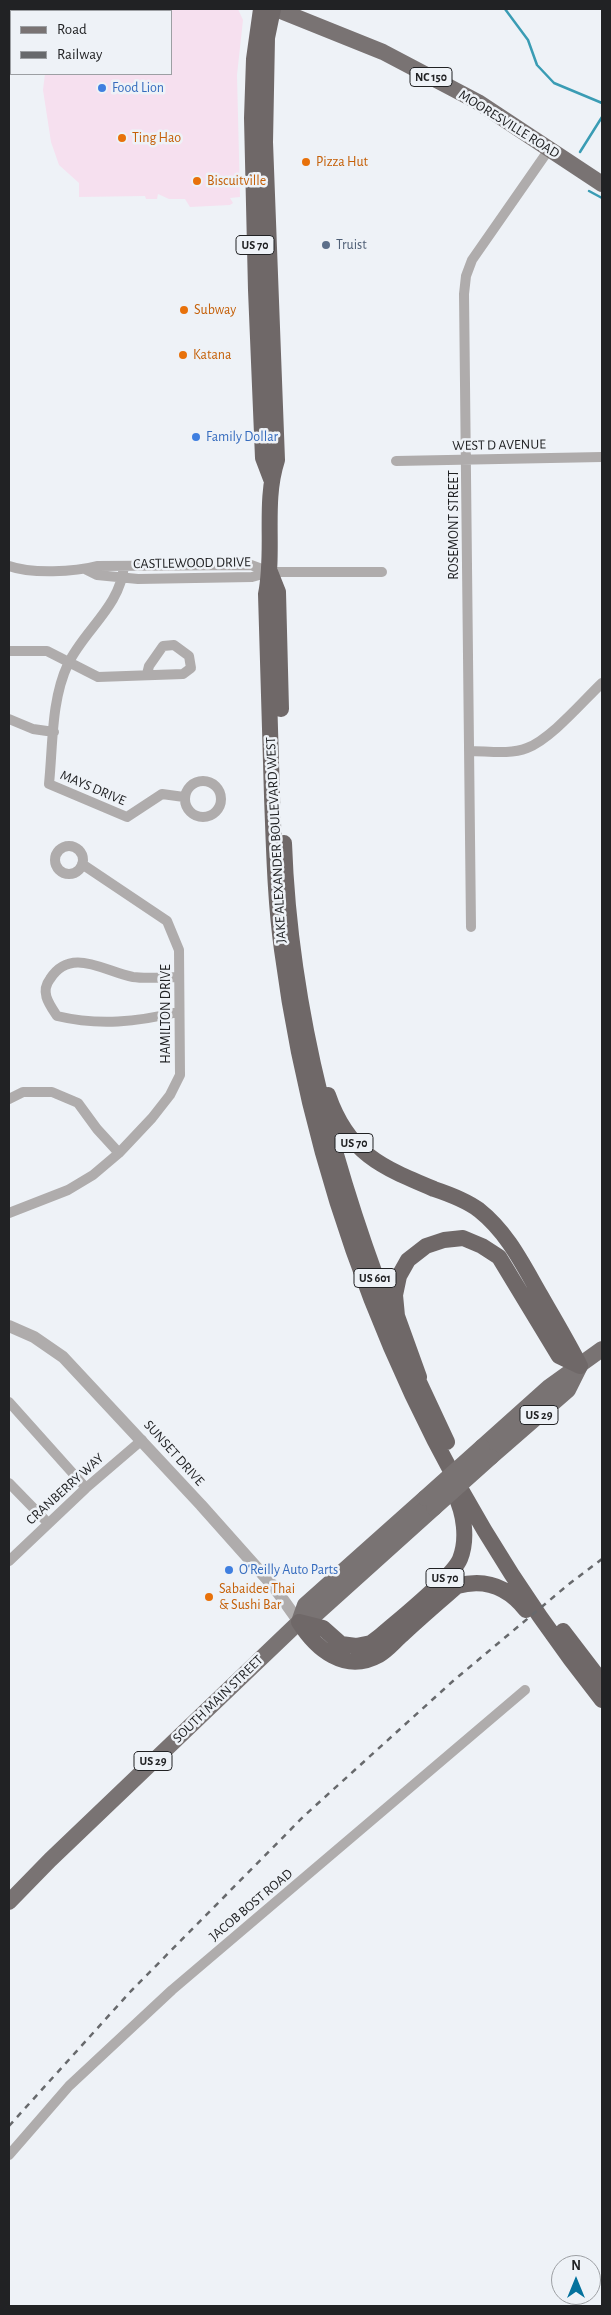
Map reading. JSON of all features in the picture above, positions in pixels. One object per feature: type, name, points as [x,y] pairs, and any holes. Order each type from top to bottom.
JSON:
[{"type":"highway","name":"JAKE ALEXANDER BOULEVARD WEST","points":[[261,9],[254,60],[252,118],[256,290],[263,458],[271,480]]},
{"type":"highway","name":"JAKE ALEXANDER BOULEVARD WEST","points":[[274,9],[267,38],[265,142],[277,460],[271,480],[270,572],[266,594],[275,872],[282,948],[291,1011],[306,1088],[333,1190],[364,1285],[426,1412]]},
{"type":"highway","name":"JAKE ALEXANDER BOULEVARD WEST","points":[[270,572],[278,592],[284,824]]},
{"type":"highway","name":"US 70","points":[[284,824],[292,862],[308,996],[322,1072],[332,1106],[343,1128],[371,1159],[395,1173],[444,1192],[478,1209],[496,1225],[512,1244],[580,1366]]},
{"type":"highway","name":"US 601","points":[[284,824],[291,926],[314,1069],[326,1123],[364,1246],[426,1412],[492,1545],[572,1662],[602,1701]]},
{"type":"highway","points":[[426,1412],[397,1316],[395,1296],[400,1276],[408,1260],[426,1246],[444,1240],[462,1238],[482,1246],[499,1257],[559,1356],[580,1366]]},
{"type":"highway","name":"US 70","points":[[299,1622],[323,1628],[341,1644],[356,1646],[371,1643],[447,1576],[460,1560],[464,1539],[463,1520],[458,1501],[431,1447],[426,1412]]},
{"type":"highway","name":"US 601","points":[[426,1412],[510,1553],[563,1632],[602,1682]]},
{"type":"highway","points":[[299,1622],[309,1637],[329,1655],[340,1659],[361,1661],[380,1655],[457,1586],[471,1582],[491,1584],[506,1591],[518,1600],[567,1664],[602,1701]]},
{"type":"main road","name":"MOORESVILLE ROAD","points":[[274,9],[405,64],[478,102],[602,184]]},
{"type":"main road","name":"SOUTH MAIN STREET","points":[[9,1902],[50,1860],[299,1622],[314,1616],[429,1503],[486,1452],[568,1390],[580,1366],[602,1348]]},
{"type":"street","name":"ROSEMONT STREET","points":[[471,927],[464,294],[466,276],[472,260],[484,239],[550,148]]},
{"type":"street","name":"WEST D AVENUE","points":[[396,462],[602,457]]},
{"type":"street","name":"CASTLEWOOD DRIVE","points":[[9,566],[25,570],[85,569],[98,566],[123,571],[251,564],[270,572],[382,572]]},
{"type":"street","points":[[9,719],[33,729],[54,732],[58,695],[69,662],[112,603],[123,571]]},
{"type":"street","points":[[9,651],[47,651],[98,677],[147,674]]},
{"type":"street","points":[[469,751],[512,752],[533,745],[554,730],[602,683]]},
{"type":"street","name":"MAYS DRIVE","points":[[54,732],[49,784],[127,818],[162,794],[184,798]]},
{"type":"street","name":"HAMILTON DRIVE","points":[[9,1213],[68,1190],[93,1175],[119,1153],[170,1095],[180,1075],[179,950],[167,921],[82,864]]},
{"type":"street","points":[[178,1012],[118,1023],[78,1021],[57,1016],[46,1000],[46,984],[56,969],[71,963],[91,962],[133,977],[179,978]]},
{"type":"street","points":[[9,1099],[23,1092],[52,1092],[78,1103],[96,1129],[119,1153]]},
{"type":"street","name":"SUNSET DRIVE","points":[[9,1326],[34,1337],[63,1357],[142,1440],[274,1587],[299,1622]]},
{"type":"street","points":[[9,1402],[86,1488]]},
{"type":"street","name":"CRANBERRY WAY","points":[[9,1561],[86,1488],[142,1440]]},
{"type":"street","points":[[9,1483],[48,1523]]},
{"type":"street","name":"JACOB BOST ROAD","points":[[9,2155],[69,2086],[172,1990],[525,1690]]},
{"type":"shaded area","points":[[238,9],[243,20],[237,75],[240,197],[230,198],[233,203],[230,205],[190,207],[185,199],[169,199],[158,194],[157,199],[146,199],[145,196],[79,197],[79,183],[59,165],[51,142],[43,90],[45,75],[172,75],[172,10],[44,10]]},
{"type":"waterway","points":[[505,9],[528,40],[537,65],[554,83],[602,103]]},
{"type":"waterway","points":[[580,152],[602,117]]},
{"type":"waterway","points":[[589,191],[602,198]]},
{"type":"railway","points":[[9,2126],[131,1991],[304,1816],[453,1681],[569,1584],[602,1559]]},
{"type":"place","name":"Food Lion","points":[[102,88]]},
{"type":"place","name":"Ting Hao","points":[[122,138]]},
{"type":"place","name":"Pizza Hut","points":[[306,162]]},
{"type":"place","name":"Biscuitville","points":[[197,181]]},
{"type":"place","name":"Truist","points":[[326,245]]},
{"type":"place","name":"Subway","points":[[184,310]]},
{"type":"place","name":"Katana","points":[[183,355]]},
{"type":"place","name":"Family Dollar","points":[[196,437]]},
{"type":"place","name":"O'Reilly Auto Parts","points":[[229,1570]]},
{"type":"place","name":"Sabaidee Thai & Sushi Bar","points":[[209,1597]]}]
